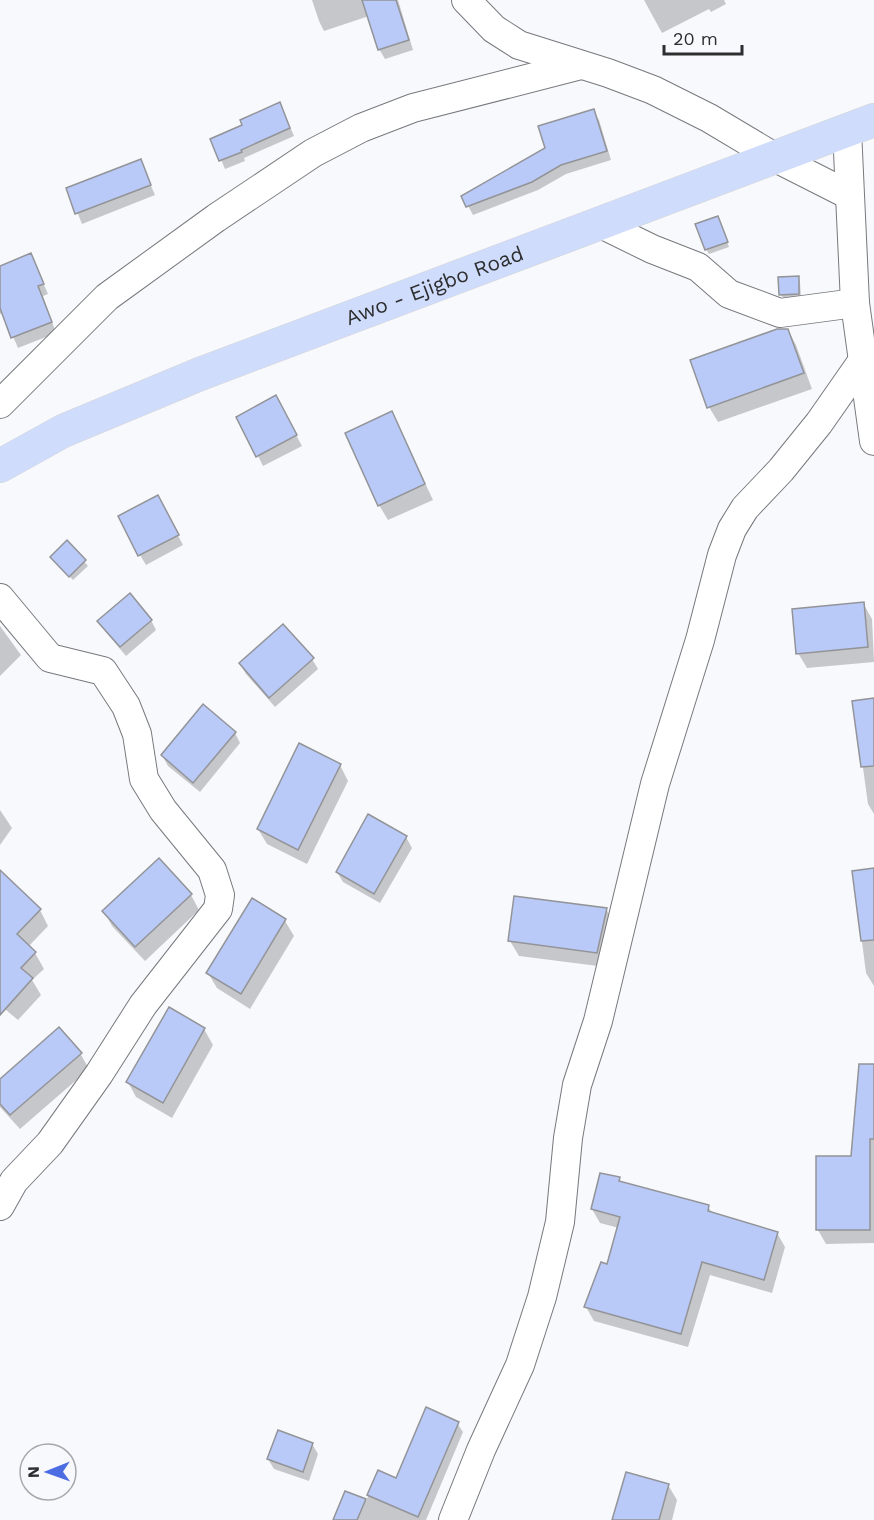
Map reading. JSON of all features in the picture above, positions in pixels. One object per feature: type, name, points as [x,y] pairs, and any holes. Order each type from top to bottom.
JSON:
[{"type":"main road","name":"Awo - Ejigbo Road","points":[[0,466],[63,431],[200,374],[860,125]]},
{"type":"street","points":[[466,0],[494,29],[519,45],[653,90],[708,118],[776,158],[849,195]]},
{"type":"street","points":[[0,404],[107,297],[216,218],[313,153],[361,128],[413,108],[581,66]]},
{"type":"street","points":[[860,125],[849,195],[855,303],[874,441]]},
{"type":"street","points":[[599,223],[652,249],[699,267],[729,294],[780,313],[855,303]]},
{"type":"street","points":[[453,1520],[481,1450],[520,1365],[542,1296],[560,1222],[568,1138],[577,1085],[598,1021],[655,784],[700,640],[722,555],[732,529],[745,508],[781,470],[819,423],[862,360]]},
{"type":"street","points":[[0,598],[50,658],[103,671],[126,706],[137,734],[144,779],[163,810],[212,870],[220,895],[218,909],[143,1005],[99,1074],[50,1143],[7,1175],[0,1206]]},
{"type":"building","points":[[362,0],[396,0],[409,40],[378,50]]},
{"type":"building","points":[[280,102],[290,128],[219,161],[210,139],[242,125],[240,120]]},
{"type":"building","points":[[594,109],[607,151],[561,165],[532,182],[466,207],[461,196],[545,148],[538,126]]},
{"type":"building","points":[[141,159],[151,185],[75,214],[66,188]]},
{"type":"building","points":[[718,216],[728,242],[705,250],[695,224]]},
{"type":"building","points":[[31,253],[44,284],[38,286],[52,322],[11,338],[0,308],[0,266]]},
{"type":"building","points":[[799,276],[799,294],[779,295],[778,277]]},
{"type":"building","points":[[777,329],[788,329],[804,373],[707,408],[690,360]]},
{"type":"building","points":[[276,395],[297,435],[256,457],[236,417]]},
{"type":"building","points":[[392,411],[425,484],[378,506],[345,433]]},
{"type":"building","points":[[158,495],[179,535],[138,556],[118,516]]},
{"type":"building","points":[[67,540],[86,560],[69,577],[50,557]]},
{"type":"building","points":[[130,593],[152,620],[120,647],[97,621]]},
{"type":"building","points":[[864,602],[868,647],[796,654],[792,609]]},
{"type":"building","points":[[283,624],[314,658],[269,698],[239,663]]},
{"type":"building","points":[[874,698],[874,766],[861,767],[852,701]]},
{"type":"building","points":[[203,704],[236,732],[193,783],[161,755]]},
{"type":"building","points":[[299,743],[341,764],[298,850],[257,829]]},
{"type":"building","points":[[368,814],[407,836],[374,894],[336,872]]},
{"type":"building","points":[[159,858],[192,894],[135,947],[102,911]]},
{"type":"building","points":[[874,868],[874,940],[861,941],[852,871]]},
{"type":"building","points":[[0,870],[41,909],[17,934],[36,952],[21,968],[33,978],[0,1015]]},
{"type":"building","points":[[514,896],[607,908],[597,953],[508,941]]},
{"type":"building","points":[[252,898],[286,919],[241,994],[206,973]]},
{"type":"building","points":[[169,1007],[205,1028],[163,1103],[126,1082]]},
{"type":"building","points":[[59,1027],[82,1053],[10,1115],[0,1104],[0,1079]]},
{"type":"building","points":[[859,1064],[874,1064],[874,1139],[870,1139],[870,1230],[816,1230],[816,1156],[851,1156]]},
{"type":"building","points":[[600,1173],[620,1177],[619,1181],[709,1205],[708,1211],[778,1232],[764,1280],[702,1262],[681,1334],[584,1307],[601,1262],[607,1264],[620,1217],[591,1209]]},
{"type":"building","points":[[426,1407],[459,1422],[418,1517],[367,1495],[378,1470],[396,1478]]},
{"type":"building","points":[[278,1430],[313,1443],[303,1472],[267,1459]]},
{"type":"building","points":[[626,1472],[669,1484],[659,1520],[612,1520]]},
{"type":"building","points":[[345,1491],[366,1499],[357,1520],[333,1520]]}]
